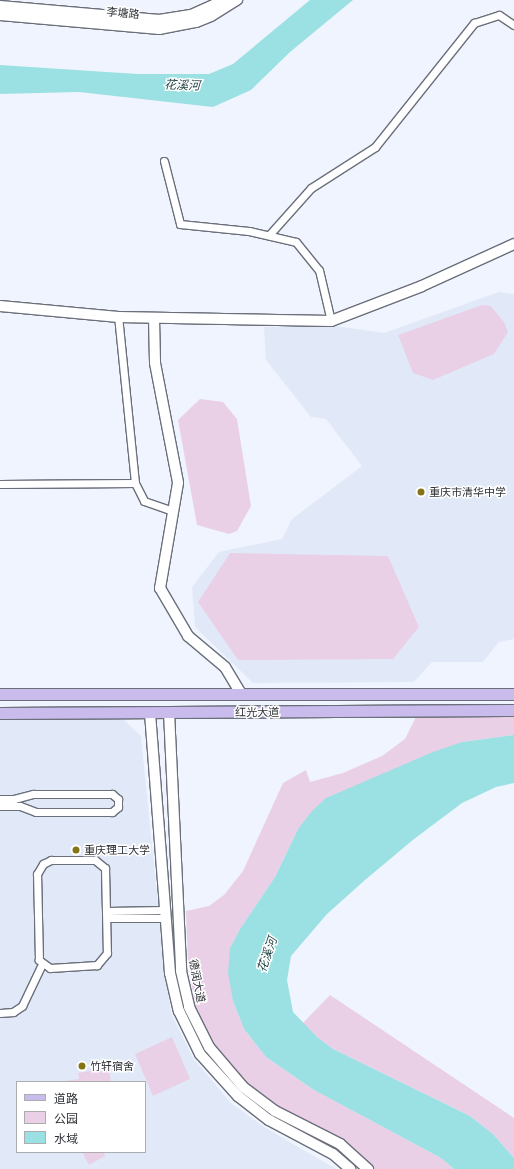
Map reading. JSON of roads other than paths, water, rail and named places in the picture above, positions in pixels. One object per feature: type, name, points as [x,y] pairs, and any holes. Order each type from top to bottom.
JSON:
[{"type":"main road","name":"李塘路","points":[[0,6],[159,20],[191,15],[224,0]]},
{"type":"main road","name":"李塘路","points":[[0,15],[159,29],[201,20],[237,0]]},
{"type":"main road","points":[[0,306],[118,317],[331,321],[422,286],[514,244]]},
{"type":"main road","points":[[154,318],[156,363],[178,483],[160,588],[188,636],[225,667],[241,694]]},
{"type":"main road","name":"红光大道","points":[[0,694],[514,694]]},
{"type":"main road","name":"红光大道","points":[[0,713],[514,710]]},
{"type":"main road","name":"德润大道","points":[[169,712],[181,971],[189,1007],[209,1048],[243,1087],[275,1111],[340,1144],[368,1169]]},
{"type":"main road","points":[[150,713],[170,973],[179,1011],[200,1054],[238,1096],[269,1120],[333,1154],[350,1169]]},
{"type":"street","points":[[269,236],[311,188],[375,147],[474,23],[499,15],[514,25]]},
{"type":"street","points":[[164,161],[180,224],[269,236],[296,242],[319,270],[331,321]]},
{"type":"street","points":[[118,317],[135,483],[144,501],[173,511]]},
{"type":"street","points":[[0,484],[135,483]]},
{"type":"street","points":[[0,799],[14,799],[33,794],[112,794],[118,799],[118,807],[112,812],[36,812],[20,806],[0,806]]},
{"type":"street","points":[[51,860],[99,862],[106,872],[107,914],[107,953],[97,965],[50,968],[42,964],[37,955],[37,874],[42,864],[51,860]]},
{"type":"street","points":[[107,914],[166,914]]},
{"type":"street","points":[[0,1013],[13,1012],[22,1006],[42,964]]},
{"type":"water","name":"花溪河","points":[[310,0],[353,0],[290,52],[251,90],[213,107],[79,92],[0,94],[0,65],[137,74],[209,74],[233,64]]},
{"type":"water","name":"花溪河","points":[[514,735],[514,783],[496,787],[462,803],[414,839],[365,880],[327,914],[291,956],[287,980],[293,1012],[317,1037],[333,1049],[470,1116],[493,1134],[514,1158],[514,1169],[454,1169],[441,1158],[314,1090],[266,1057],[244,1029],[233,1001],[228,973],[230,948],[240,929],[275,877],[298,829],[312,811],[326,798],[433,752],[462,742]]},
{"type":"place","name":"重庆市清华中学","points":[[421,492]]},
{"type":"place","name":"重庆理工大学","points":[[76,850]]},
{"type":"place","name":"竹轩宿舍","points":[[82,1066]]}]
